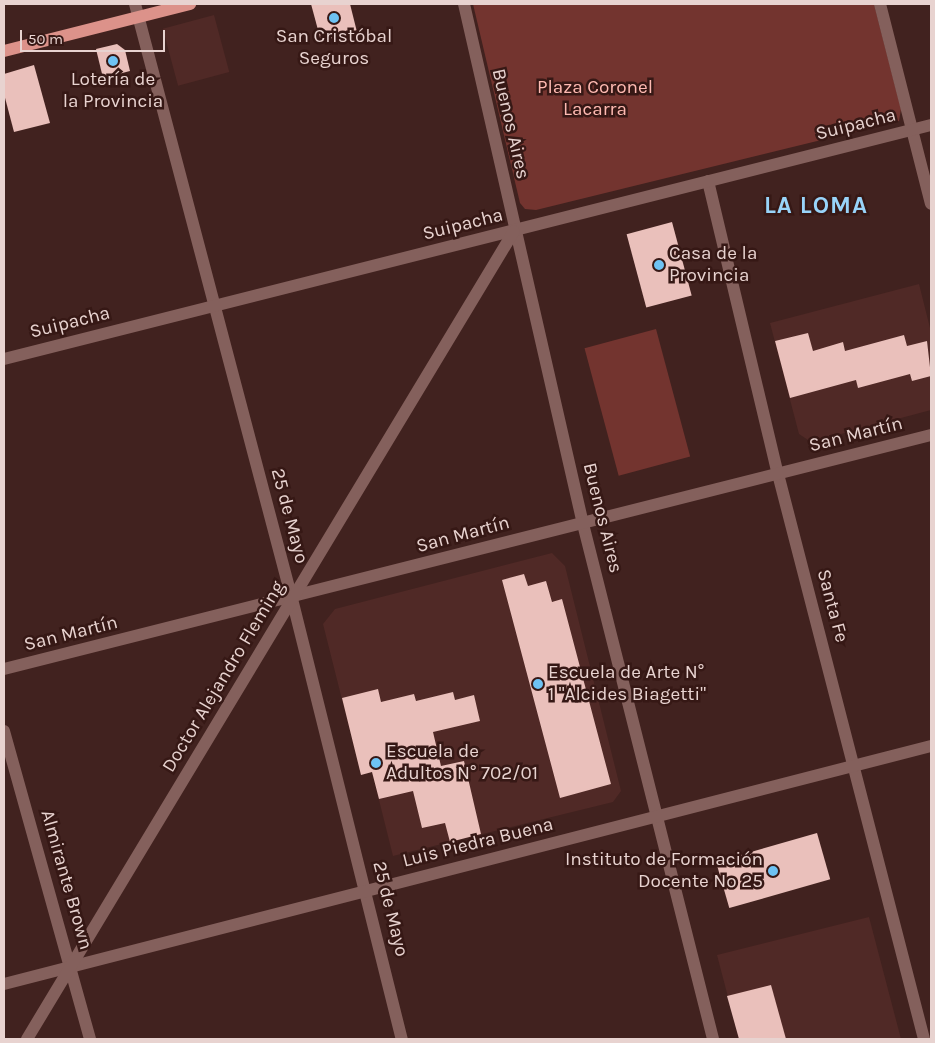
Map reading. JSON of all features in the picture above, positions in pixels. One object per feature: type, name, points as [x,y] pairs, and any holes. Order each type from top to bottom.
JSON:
[{"type":"main road","points":[[4,51],[190,4]]},
{"type":"street","name":"25 de Mayo","points":[[135,4],[213,307],[292,599],[402,1039]]},
{"type":"street","name":"Buenos Aires","points":[[464,4],[514,232],[583,524],[659,818],[713,1039]]},
{"type":"street","points":[[880,4],[931,204]]},
{"type":"street","name":"Suipacha","points":[[4,359],[514,232],[931,125]]},
{"type":"street","name":"Santa Fe","points":[[708,181],[778,474],[924,1039]]},
{"type":"street","name":"Doctor Alejandro Fleming","points":[[27,1039],[514,232]]},
{"type":"street","name":"San Martín","points":[[4,669],[292,599],[931,435]]},
{"type":"street","name":"Almirante Brown","points":[[4,731],[90,1039]]},
{"type":"street","name":"Luis Piedra Buena","points":[[4,984],[366,890],[659,818],[931,746]]},
{"type":"shaded area","points":[[214,15],[229,72],[178,86],[163,29]]},
{"type":"shaded area","points":[[919,284],[931,332],[931,410],[811,442],[799,434],[770,323]]},
{"type":"shaded area","points":[[552,553],[565,566],[621,791],[613,802],[393,856],[372,772],[361,775],[323,624],[335,609]]},
{"type":"shaded area","points":[[869,917],[901,1039],[739,1039],[717,955]]},
{"type":"green space","name":"Plaza Coronel Lacarra","points":[[473,4],[874,4],[901,109],[899,121],[536,210],[525,209],[520,203]]},
{"type":"green space","points":[[656,329],[690,457],[619,476],[585,348]]},
{"type":"building","name":"San Cristóbal Seguros","points":[[311,4],[350,4],[357,32],[321,41]]},
{"type":"building","name":"Lotería de la Provincia","points":[[117,44],[125,50],[130,71],[103,78],[96,49]]},
{"type":"building","points":[[34,65],[50,123],[14,132],[4,94],[4,74]]},
{"type":"building","name":"Casa de la Provincia","points":[[672,222],[692,295],[646,308],[627,234]]},
{"type":"building","points":[[808,333],[813,351],[843,342],[845,351],[904,335],[907,346],[927,341],[931,376],[912,381],[910,374],[858,388],[856,380],[790,398],[775,341]]},
{"type":"building","name":"Escuela de Arte N° 1 \"Alcides Biagetti\"","points":[[524,574],[528,586],[546,581],[552,602],[562,599],[611,784],[560,798],[502,580]]},
{"type":"building","name":"Escuela de Adultos N° 702/01","points":[[378,689],[381,702],[414,694],[416,701],[453,692],[455,700],[474,695],[480,721],[433,732],[441,766],[464,761],[481,834],[450,842],[445,823],[422,828],[413,791],[379,799],[372,772],[361,775],[342,698]]},
{"type":"building","name":"Instituto de Formación Docente Nº 25","points":[[817,833],[830,879],[729,908],[716,862]]},
{"type":"building","points":[[771,985],[786,1039],[739,1039],[727,996]]},
{"type":"place","name":"San Cristóbal Seguros","points":[[334,18]]},
{"type":"place","name":"Lotería de la Provincia","points":[[113,61]]},
{"type":"place","name":"Casa de la Provincia","points":[[659,265]]},
{"type":"place","name":"Escuela de Arte N° 1 \"Alcides Biagetti\"","points":[[538,684]]},
{"type":"place","name":"Escuela de Adultos N° 702/01","points":[[376,763]]},
{"type":"place","name":"Instituto de Formación Docente Nº 25","points":[[773,871]]},
{"type":"district","name":"LA LOMA","points":[[816,206]]}]
